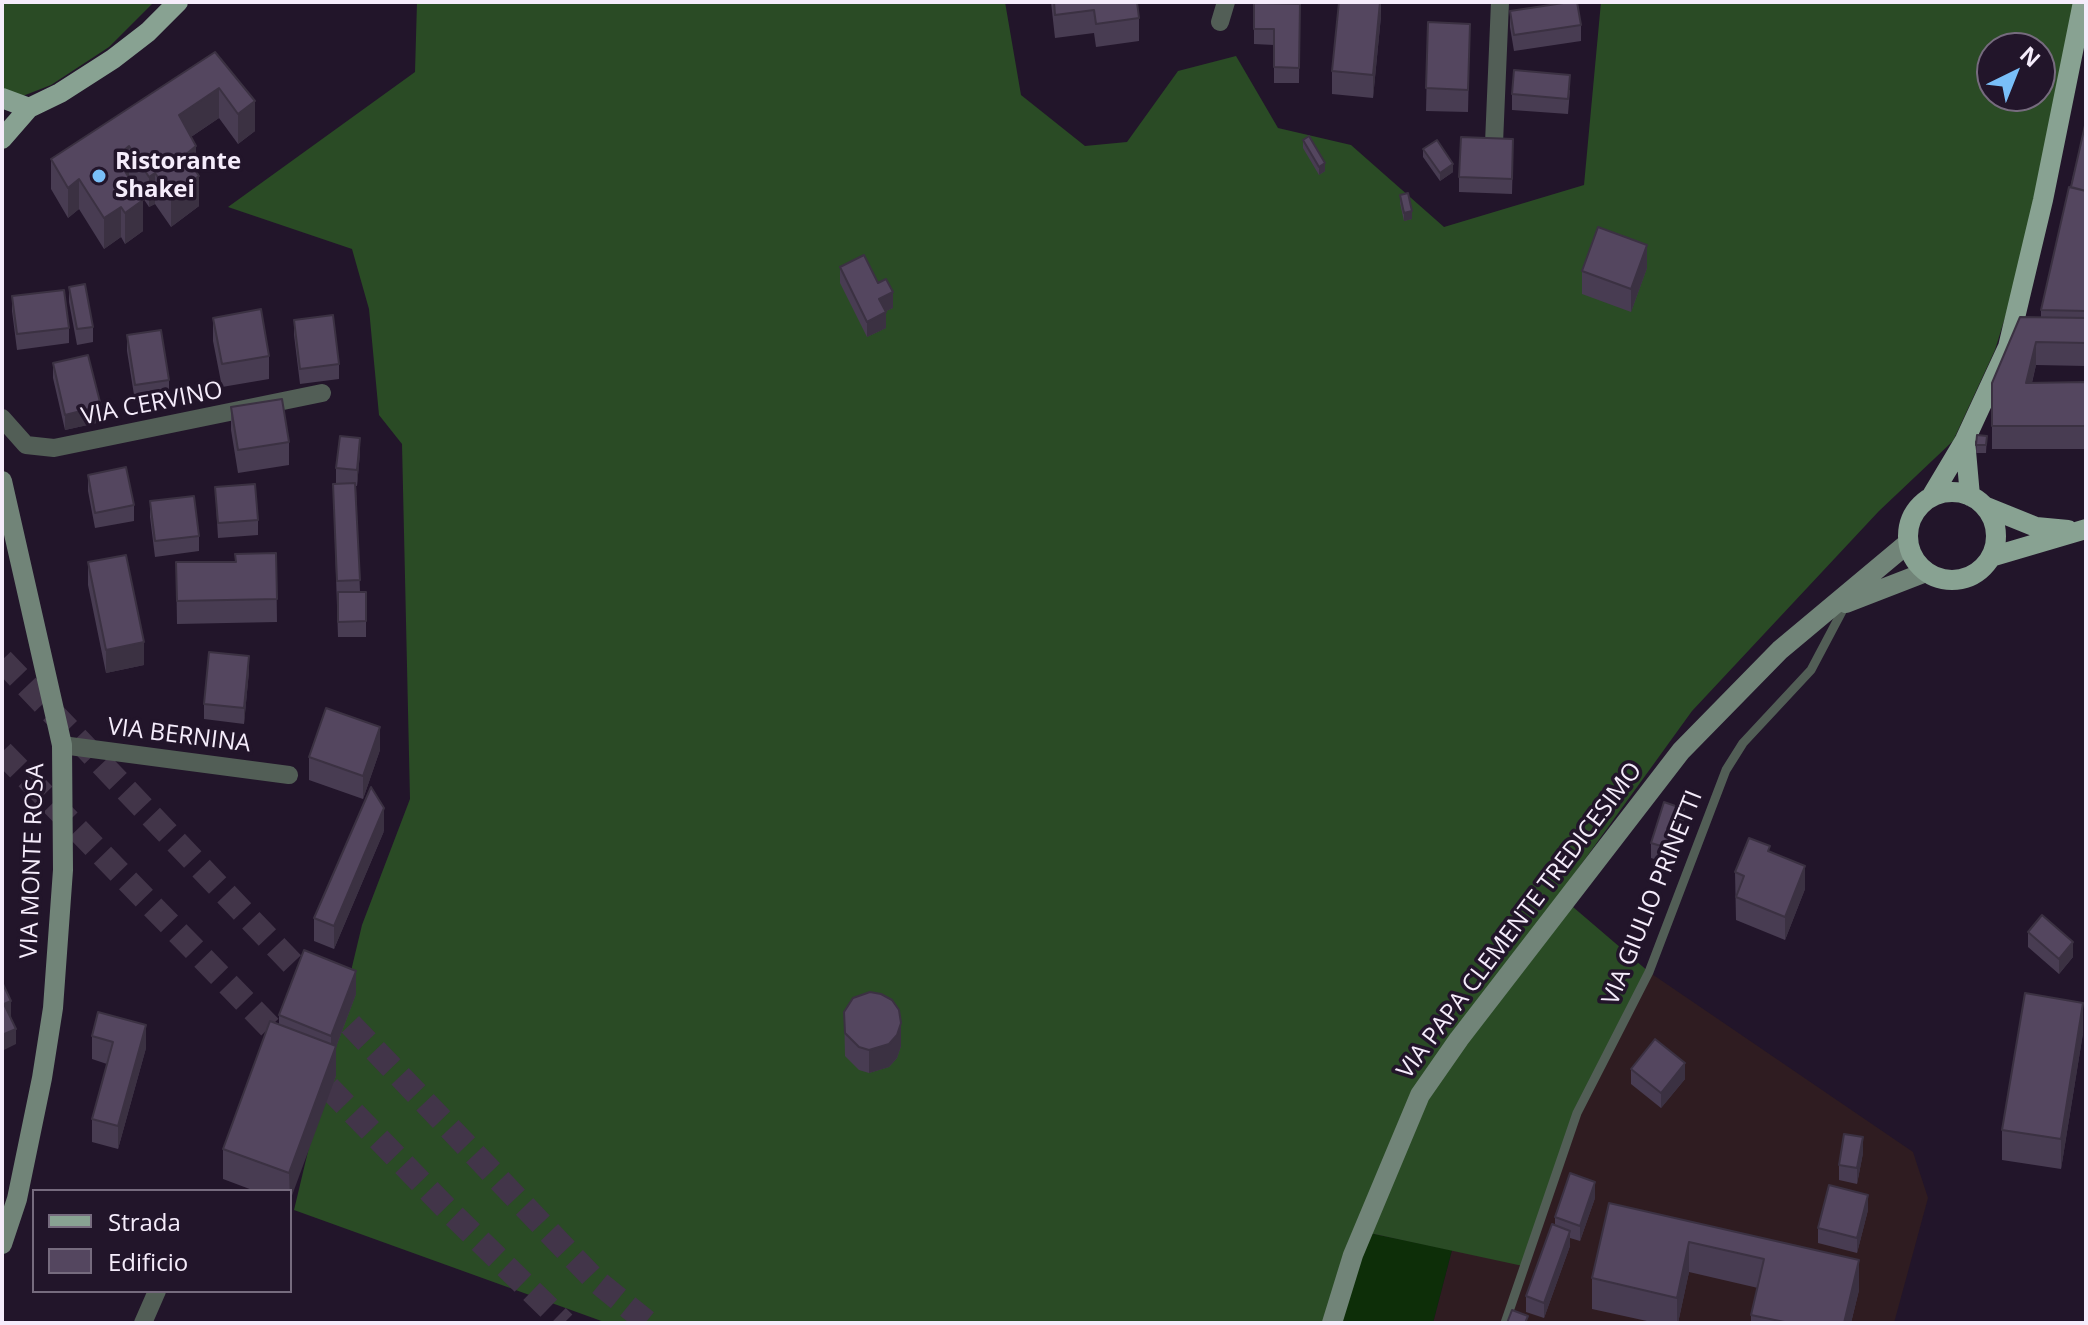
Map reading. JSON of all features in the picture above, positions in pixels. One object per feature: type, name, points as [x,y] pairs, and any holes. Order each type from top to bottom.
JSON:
[{"type":"main road","points":[[2,139],[29,108],[60,93],[113,59],[148,32],[178,2]]},
{"type":"main road","points":[[1965,440],[1977,501],[1992,518],[1996,534],[1991,557],[1981,570],[1960,580],[1943,580],[1926,572],[1914,560],[1908,543],[1908,527],[1915,511],[1931,497],[1965,440],[2008,347],[2043,200],[2083,2]]},
{"type":"main road","points":[[2,98],[29,108]]},
{"type":"main road","points":[[1931,497],[1952,492],[2036,527],[2081,530]]},
{"type":"main road","points":[[1991,557],[2081,530]]},
{"type":"street","points":[[1220,22],[1226,2]]},
{"type":"street","points":[[1494,143],[1500,2]]},
{"type":"street","name":"VIA CERVINO","points":[[2,418],[26,445],[54,448],[322,393]]},
{"type":"street","name":"VIA MONTE ROSA","points":[[2,483],[62,745],[63,870],[53,1008],[42,1078],[22,1177],[2,1244]]},
{"type":"street","name":"VIA PAPA CLEMENTE TREDICESIMO","points":[[1332,1323],[1353,1255],[1420,1095],[1459,1039],[1681,751],[1780,650],[1841,604],[1908,543]]},
{"type":"street","name":"VIA PAPA CLEMENTE TREDICESIMO","points":[[1841,604],[1926,572]]},
{"type":"street","name":"VIA BERNINA","points":[[62,745],[289,775]]},
{"type":"street","points":[[143,1323],[156,1293]]},
{"type":"lane","name":"VIA GIULIO PRINETTI","points":[[1505,1323],[1577,1113],[1649,972],[1726,770],[1743,743],[1811,670],[1841,604]]},
{"type":"shaded area","points":[[1649,972],[1913,1152],[1928,1198],[1894,1323],[1433,1323],[1452,1250],[1523,1265],[1577,1113]]},
{"type":"green space","points":[[2,2],[154,2],[109,47],[51,85],[15,99],[2,90]]},
{"type":"green space","points":[[417,2],[1005,2],[1021,95],[1085,146],[1127,142],[1178,71],[1236,56],[1278,128],[1351,145],[1444,227],[1584,185],[1601,2],[2079,2],[2037,213],[1995,350],[1953,441],[1879,511],[1692,711],[1559,895],[1649,972],[1577,1113],[1523,1266],[1365,1232],[1339,1323],[607,1323],[294,1210],[362,925],[410,799],[402,444],[379,415],[369,309],[352,249],[228,207],[415,72]]},
{"type":"green space","points":[[1364,1232],[1452,1250],[1433,1323],[1339,1323]]},
{"type":"building","points":[[1054,2],[1137,2],[1139,18],[1096,24],[1094,10],[1055,15]]},
{"type":"building","points":[[1339,2],[1380,2],[1373,75],[1332,71]]},
{"type":"building","points":[[1577,2],[1581,25],[1514,35],[1510,11]]},
{"type":"building","points":[[1254,3],[1300,4],[1299,68],[1274,67],[1274,29],[1254,29]]},
{"type":"building","points":[[1428,22],[1470,24],[1468,90],[1426,88]]},
{"type":"building","points":[[215,52],[255,101],[238,114],[219,88],[179,115],[196,146],[185,155],[199,176],[171,196],[155,173],[149,177],[129,146],[116,157],[143,200],[125,213],[121,207],[104,218],[79,179],[68,188],[51,159]]},
{"type":"building","points":[[1514,70],[1570,75],[1568,99],[1512,94]]},
{"type":"building","points":[[2086,121],[2086,191],[2071,187]]},
{"type":"building","points":[[1309,136],[1325,163],[1319,167],[1303,140]]},
{"type":"building","points":[[1461,137],[1513,139],[1512,179],[1459,177]]},
{"type":"building","points":[[1437,140],[1453,164],[1440,173],[1423,149]]},
{"type":"building","points":[[2069,187],[2086,191],[2086,311],[2041,310]]},
{"type":"building","points":[[1408,193],[1412,211],[1404,213],[1400,195]]},
{"type":"building","points":[[1598,227],[1647,245],[1631,289],[1582,271]]},
{"type":"building","points":[[864,255],[878,283],[886,279],[893,292],[879,299],[886,312],[867,322],[840,267]]},
{"type":"building","points":[[85,284],[93,327],[77,329],[69,287]]},
{"type":"building","points":[[64,290],[69,328],[17,334],[12,296]]},
{"type":"building","points":[[261,309],[269,356],[222,364],[213,318]]},
{"type":"building","points":[[333,315],[339,364],[300,369],[294,320]]},
{"type":"building","points":[[2020,317],[2086,318],[2086,343],[2036,342],[2026,383],[2086,382],[2086,426],[1992,426],[1992,383]]},
{"type":"building","points":[[161,330],[169,380],[135,385],[127,335]]},
{"type":"building","points":[[88,355],[101,406],[65,415],[53,363]]},
{"type":"building","points":[[282,399],[289,442],[238,450],[231,407]]},
{"type":"building","points":[[1977,435],[1987,436],[1986,445],[1976,445]]},
{"type":"building","points":[[340,436],[360,438],[357,470],[336,468]]},
{"type":"building","points":[[126,467],[134,505],[95,513],[88,475]]},
{"type":"building","points":[[355,483],[360,580],[337,581],[333,484]]},
{"type":"building","points":[[255,484],[258,520],[218,523],[215,487]]},
{"type":"building","points":[[194,496],[199,536],[155,541],[150,501]]},
{"type":"building","points":[[276,553],[277,599],[177,601],[176,562],[236,562],[235,554]]},
{"type":"building","points":[[126,555],[144,642],[106,650],[88,562]]},
{"type":"building","points":[[338,592],[366,592],[366,621],[338,622]]},
{"type":"building","points":[[209,652],[249,656],[244,708],[204,704]]},
{"type":"building","points":[[326,708],[380,727],[363,776],[309,757]]},
{"type":"building","points":[[371,787],[384,808],[334,926],[314,918]]},
{"type":"building","points":[[1664,802],[1684,809],[1671,849],[1651,843]]},
{"type":"building","points":[[1749,838],[1770,846],[1768,851],[1805,866],[1785,917],[1736,897],[1744,876],[1735,872]]},
{"type":"building","points":[[2042,915],[2073,942],[2059,959],[2028,932]]},
{"type":"building","points":[[304,950],[356,971],[331,1036],[279,1015]]},
{"type":"building","points":[[2,982],[11,1001],[4,1004],[16,1029],[2,1035]]},
{"type":"building","points":[[870,992],[892,1000],[899,1010],[901,1023],[897,1035],[889,1044],[869,1050],[859,1047],[845,1033],[844,1012],[853,998]]},
{"type":"building","points":[[2025,993],[2083,1003],[2061,1139],[2002,1130]]},
{"type":"building","points":[[98,1012],[146,1025],[118,1126],[92,1119],[113,1042],[92,1036]]},
{"type":"building","points":[[270,1021],[336,1046],[289,1173],[223,1149]]},
{"type":"building","points":[[1655,1039],[1685,1063],[1661,1093],[1631,1069]]},
{"type":"building","points":[[1844,1134],[1863,1137],[1857,1168],[1839,1165]]},
{"type":"building","points":[[1570,1173],[1595,1182],[1580,1226],[1555,1217]]},
{"type":"building","points":[[1829,1185],[1868,1195],[1857,1238],[1818,1228]]},
{"type":"building","points":[[1609,1203],[1859,1260],[1844,1323],[1789,1323],[1751,1315],[1764,1259],[1689,1242],[1677,1298],[1592,1278]]},
{"type":"building","points":[[1552,1224],[1570,1231],[1544,1303],[1526,1296]]},
{"type":"building","points":[[1512,1310],[1528,1316],[1525,1323],[1507,1323]]},
{"type":"tunnel","points":[[2,660],[594,1279],[648,1323]]},
{"type":"tunnel","points":[[2,752],[446,1208],[564,1323]]},
{"type":"place","name":"Ristorante Shakei","points":[[99,176]]}]
